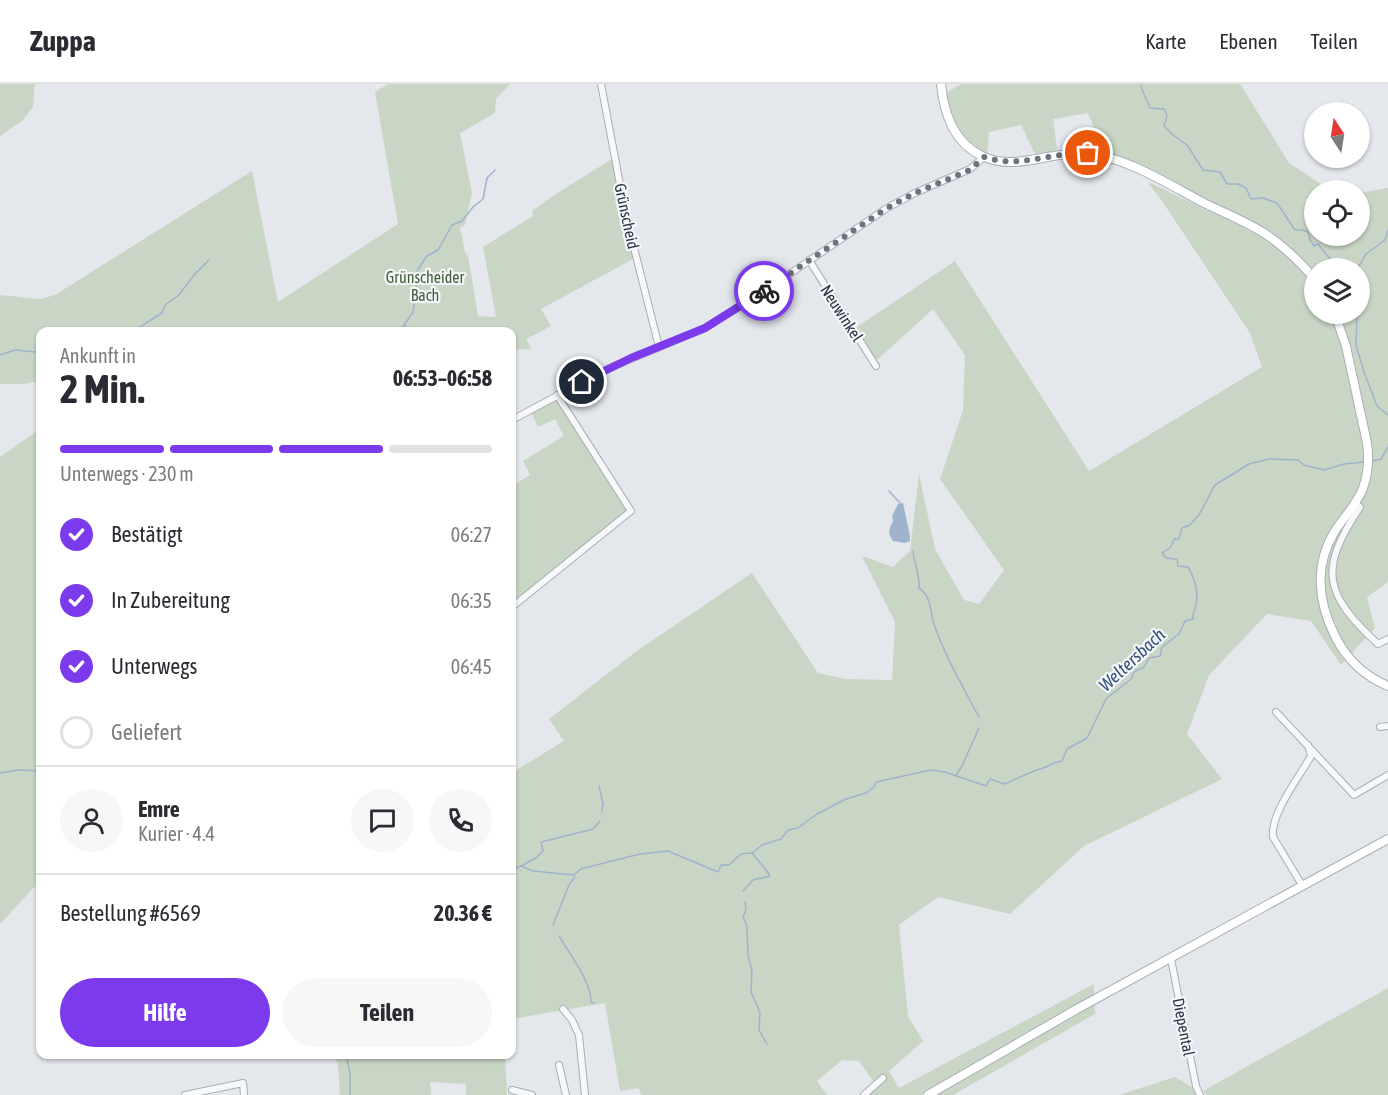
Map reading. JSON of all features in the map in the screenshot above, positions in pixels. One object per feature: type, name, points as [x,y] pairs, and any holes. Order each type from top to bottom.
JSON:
[{"type":"street","name":"Grünscheid","points":[[601,84],[631,237],[659,347]]},
{"type":"street","points":[[941,84],[945,108],[953,129],[961,141],[984,157],[1006,163],[1061,154],[1088,153],[1110,158],[1263,232],[1288,250],[1304,267]]},
{"type":"street","points":[[516,418],[607,369],[715,322],[893,204],[970,170],[984,157]]},
{"type":"street","name":"Neuwinkel","points":[[809,260],[876,366]]},
{"type":"street","points":[[1338,324],[1346,346],[1368,442],[1368,456],[1363,488],[1334,533],[1322,559],[1321,600],[1339,644],[1351,661],[1372,679],[1388,686]]},
{"type":"street","points":[[516,605],[632,512],[557,395]]},
{"type":"street","points":[[1355,503],[1360,507],[1344,531],[1335,554],[1332,571],[1334,591],[1353,619],[1378,644],[1388,639]]},
{"type":"street","points":[[1276,712],[1354,795],[1388,775]]},
{"type":"street","points":[[1380,727],[1388,726]]},
{"type":"street","points":[[1302,885],[1273,837],[1272,829],[1279,812],[1311,756],[1308,745]]},
{"type":"street","points":[[928,1095],[1077,1009],[1388,839]]},
{"type":"street","name":"Diepental","points":[[1171,959],[1196,1086],[1200,1095]]},
{"type":"street","points":[[563,1010],[572,1020],[579,1035],[585,1095]]},
{"type":"street","points":[[559,1065],[566,1095]]},
{"type":"street","points":[[864,1095],[883,1078]]},
{"type":"street","points":[[185,1095],[243,1083],[244,1095]]},
{"type":"street","points":[[512,1090],[532,1095]]},
{"type":"green space","points":[[0,84],[35,84],[33,107],[22,121],[0,136]]},
{"type":"green space","points":[[388,84],[510,84],[496,99],[495,113],[460,133],[472,193],[465,225],[460,227],[465,252],[468,256],[478,316],[496,317],[483,247],[533,216],[532,211],[556,194],[612,159],[633,259],[541,309],[551,326],[526,339],[532,349],[516,350],[516,327],[36,327],[36,382],[0,384],[0,295],[41,299],[55,295],[252,171],[278,302],[398,224],[375,92]]},
{"type":"green space","points":[[961,84],[1240,84],[1289,163],[1315,180],[1304,180],[1304,246],[1370,246],[1370,191],[1388,188],[1388,582],[1367,597],[1375,628],[1341,665],[1311,621],[1267,614],[1209,675],[1187,734],[1222,779],[1084,846],[1010,914],[938,897],[899,925],[908,1016],[923,1041],[889,1071],[899,1088],[1094,984],[1095,1014],[953,1095],[869,1095],[880,1082],[873,1081],[859,1061],[842,1060],[817,1081],[827,1095],[641,1095],[639,1088],[620,1091],[605,1003],[516,1018],[516,770],[564,741],[549,719],[638,650],[752,573],[818,673],[846,679],[892,680],[895,622],[862,556],[893,567],[910,551],[919,474],[935,549],[964,600],[979,604],[1004,570],[940,479],[963,410],[965,355],[933,309],[877,360],[871,355],[854,329],[955,261],[1089,471],[1262,367],[1250,333],[1149,182],[1212,213],[1216,206],[1092,150],[1092,132],[1095,130],[1088,113],[1053,119],[1057,150],[1036,156],[1021,125],[989,132],[987,154],[970,142],[955,121],[946,93]]},
{"type":"green space","points":[[556,398],[626,510],[516,600],[516,484],[530,475],[523,461],[564,436],[555,419],[538,427],[531,412]]},
{"type":"green space","points":[[36,432],[36,885],[0,924],[0,457]]},
{"type":"green space","points":[[1388,988],[1388,1095],[1207,1095],[1203,1091]]},
{"type":"green space","points":[[335,1059],[505,1059],[507,1095],[466,1095],[466,1084],[430,1082],[431,1095],[340,1095],[338,1063]]},
{"type":"green space","points":[[1175,1077],[1195,1089],[1198,1095],[1119,1095]]},
{"type":"water","points":[[903,503],[910,536],[910,541],[905,543],[893,541],[889,532],[893,522],[892,516],[898,504]]},
{"type":"waterway","points":[[1141,84],[1150,108],[1164,109],[1167,116],[1164,126],[1187,145],[1203,170],[1220,172],[1227,184],[1238,184],[1246,188],[1251,199],[1263,198],[1277,203],[1295,230],[1308,232],[1314,246],[1318,244],[1329,258]]},
{"type":"waterway","name":"Grünscheider Bach","points":[[403,327],[413,312],[417,271],[427,256],[438,250],[452,225],[462,221],[483,199],[487,178],[495,170]]},
{"type":"waterway","points":[[1364,258],[1385,240],[1388,230]]},
{"type":"waterway","points":[[140,327],[162,313],[165,305],[178,296],[209,260]]},
{"type":"waterway","points":[[1357,324],[1356,345],[1365,375]]},
{"type":"waterway","points":[[0,355],[15,350],[36,352]]},
{"type":"waterway","points":[[1366,377],[1377,406],[1388,415]]},
{"type":"waterway","name":"Weltersbach","points":[[1372,461],[1381,459],[1388,447]]},
{"type":"waterway","name":"Weltersbach","points":[[516,868],[521,866],[533,871],[574,875],[581,869],[604,863],[640,854],[668,851],[718,872],[721,865],[729,865],[741,854],[752,853],[762,845],[781,839],[788,830],[798,828],[817,814],[846,799],[866,793],[874,787],[876,782],[931,770],[945,772],[986,786],[990,779],[1005,784],[1062,761],[1067,749],[1087,738],[1106,699],[1131,679],[1134,672],[1144,667],[1149,658],[1160,656],[1162,647],[1179,634],[1185,621],[1193,619],[1197,595],[1193,576],[1188,567],[1178,566],[1177,559],[1166,558],[1162,553],[1171,547],[1174,539],[1179,539],[1182,528],[1190,525],[1199,515],[1215,485],[1249,464],[1269,459],[1298,460],[1304,465],[1324,470],[1344,464],[1365,462]]},
{"type":"waterway","points":[[889,491],[900,503]]},
{"type":"waterway","points":[[913,551],[919,588],[926,596],[944,650],[979,717]]},
{"type":"waterway","points":[[956,775],[979,728]]},
{"type":"waterway","name":"Weltersbach","points":[[0,773],[19,770],[36,771]]},
{"type":"waterway","points":[[599,786],[603,804],[602,812]]},
{"type":"waterway","points":[[521,866],[536,858],[543,851],[541,842],[593,829],[600,821]]},
{"type":"waterway","points":[[743,891],[753,880],[770,876],[752,853]]},
{"type":"waterway","points":[[553,925],[569,885],[575,877]]},
{"type":"waterway","points":[[745,902],[746,910],[743,917],[747,926],[748,956],[752,971],[751,992],[760,1012],[759,1030],[767,1044]]},
{"type":"waterway","points":[[559,936],[584,977],[591,1002],[594,1003]]},
{"type":"waterway","points":[[347,1059],[350,1095]]},
{"type":"way so far","points":[[764,291],[887,208],[915,193],[970,170],[984,157],[1006,163],[1061,154],[1088,153]]},
{"type":"route","points":[[582,382],[631,358],[705,328],[764,291]]}]
